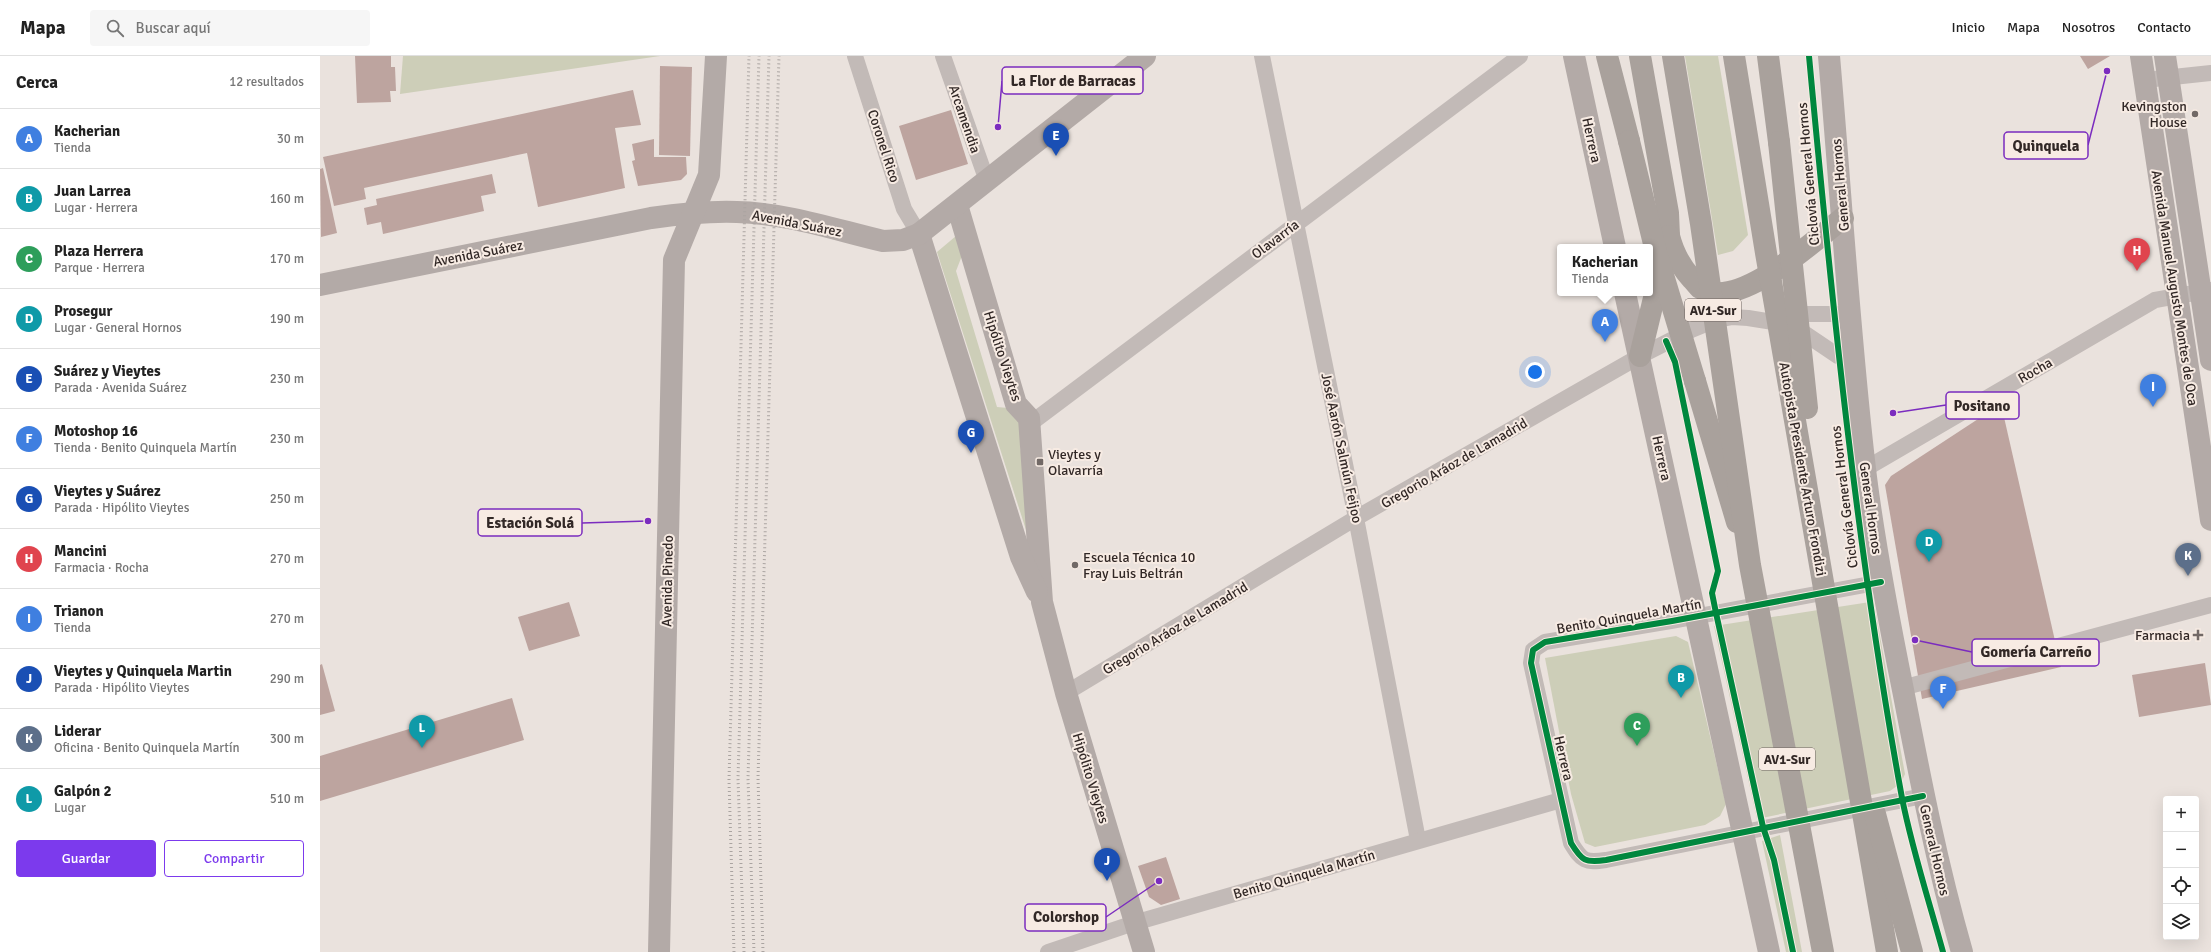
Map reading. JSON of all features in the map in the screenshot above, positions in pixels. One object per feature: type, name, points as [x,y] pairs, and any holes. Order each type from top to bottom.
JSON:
[{"type":"highway","points":[[1607,56],[1656,252],[1750,565]]},
{"type":"highway","points":[[1640,56],[1668,213],[1671,246],[1684,271],[1701,288],[1712,292],[1731,292],[1751,285],[1775,272],[1843,218]]},
{"type":"highway","name":"AV1-Sur","points":[[1673,56],[1701,224],[1750,565],[1824,952]]},
{"type":"highway","name":"Autopista Presidente Arturo Frondizi","points":[[1734,56],[1887,952]]},
{"type":"highway","points":[[1768,56],[1779,142],[1810,444],[1808,493]]},
{"type":"highway","points":[[1640,356],[1669,236]]},
{"type":"highway","points":[[1843,700],[1912,952]]},
{"type":"main road","name":"Avenida Pinedo","points":[[659,952],[672,296],[674,260],[709,175],[716,56]]},
{"type":"main road","name":"Avenida Suárez","points":[[320,285],[651,218],[693,213],[737,212],[777,216],[883,241],[897,242],[919,234],[1145,56]]},
{"type":"main road","name":"Herrera","points":[[1574,56],[1614,244]]},
{"type":"main road","name":"General Hornos","points":[[1829,56],[1854,362],[1865,469],[1881,582],[1923,796],[1944,888],[1962,952]]},
{"type":"main road","name":"Avenida Manuel Augusto Montes de Oca","points":[[2141,56],[2211,520]]},
{"type":"main road","name":"Avenida Manuel Augusto Montes de Oca","points":[[2165,56],[2206,290],[2211,360]]},
{"type":"main road","name":"Hipólito Vieytes","points":[[957,205],[1016,404],[1027,414],[1031,423],[1042,602]]},
{"type":"main road","name":"Hipólito Vieytes","points":[[919,234],[1021,557],[1042,602],[1066,693],[1134,923],[1144,952]]},
{"type":"main road","name":"Herrera","points":[[1626,296],[1744,831],[1769,952]]},
{"type":"street","name":"Coronel Rico","points":[[855,56],[904,209],[919,234]]},
{"type":"street","name":"Arcamendia","points":[[943,56],[987,181]]},
{"type":"street","name":"José Aarón Salmún Feijoo","points":[[1262,56],[1356,518],[1418,840]]},
{"type":"street","name":"Olavarría","points":[[1031,423],[1520,56]]},
{"type":"street","points":[[2145,80],[2211,73]]},
{"type":"street","name":"Rocha","points":[[1865,469],[2154,300],[2206,290]]},
{"type":"street","name":"Gregorio Aráoz de Lamadrid","points":[[1066,693],[1356,518],[1666,341],[1713,321],[1725,318],[1748,318],[1789,314],[1835,314],[1851,316]]},
{"type":"street","name":"Gregorio Aráoz de Lamadrid","points":[[1748,318],[1792,325],[1838,356],[1854,362]]},
{"type":"street","name":"Benito Quinquela Martín","points":[[1546,642],[1696,617],[1881,582]]},
{"type":"street","points":[[1902,688],[2211,605]]},
{"type":"street","name":"Herrera","points":[[1546,642],[1533,650],[1531,663],[1571,844],[1579,856],[1586,861],[1606,860],[1744,831]]},
{"type":"street","points":[[1744,831],[1923,796]]},
{"type":"street","name":"Benito Quinquela Martín","points":[[1048,952],[1134,923],[1561,800]]},
{"type":"green space","points":[[403,56],[660,56],[400,94]]},
{"type":"green space","points":[[1685,56],[1718,56],[1748,235],[1733,251],[1718,255]]},
{"type":"green space","points":[[956,236],[963,253],[956,271],[997,407],[1008,408],[1022,425],[1020,447],[1028,486],[1026,530],[937,252]]},
{"type":"green space","points":[[1870,602],[1874,603],[1905,774],[1901,783],[1890,791],[1757,819],[1714,626]]},
{"type":"green space","points":[[1676,636],[1688,642],[1726,804],[1720,816],[1705,825],[1595,847],[1585,843],[1571,794],[1545,658]]},
{"type":"green space","points":[[1780,835],[1802,952],[1786,952],[1762,841]]},
{"type":"building","points":[[355,56],[391,56],[391,67],[395,67],[396,91],[390,91],[391,102],[357,103]]},
{"type":"building","points":[[2080,56],[2110,56],[2088,69]]},
{"type":"building","points":[[660,66],[692,67],[690,156],[659,155]]},
{"type":"building","points":[[633,90],[641,125],[615,128],[625,188],[538,207],[527,153],[364,188],[366,199],[334,206],[323,157]]},
{"type":"building","points":[[951,110],[968,164],[916,180],[899,126]]},
{"type":"building","points":[[654,139],[654,157],[686,157],[687,174],[681,180],[638,186],[632,161],[635,160],[632,144]]},
{"type":"building","points":[[323,168],[337,233],[321,237],[320,169]]},
{"type":"building","points":[[492,174],[496,193],[481,196],[484,211],[383,234],[381,222],[367,225],[364,208],[377,205],[376,199]]},
{"type":"building","points":[[2001,404],[2061,667],[1922,699],[1885,485],[1891,476]]},
{"type":"building","points":[[569,602],[580,636],[529,651],[518,617]]},
{"type":"building","points":[[2205,663],[2211,705],[2139,717],[2132,675]]},
{"type":"building","points":[[322,664],[335,711],[320,715],[320,665]]},
{"type":"building","points":[[512,698],[524,740],[320,801],[320,756]]},
{"type":"building","points":[[1166,857],[1180,899],[1161,905],[1149,897],[1138,866]]},
{"type":"railway","points":[[734,952],[729,780],[749,56]]},
{"type":"railway","points":[[744,952],[738,779],[759,56]]},
{"type":"railway","points":[[754,952],[748,779],[769,56]]},
{"type":"railway","points":[[763,952],[758,778],[779,56]]},
{"type":"cycle path","name":"Ciclovía General Hornos","points":[[1809,56],[1847,428],[1872,613],[1902,798],[1916,856],[1943,952]]},
{"type":"cycle path","points":[[1666,341],[1675,362],[1718,571],[1712,593],[1716,613],[1763,827],[1774,860],[1793,952]]},
{"type":"cycle path","points":[[1881,582],[1672,621],[1545,642],[1533,650],[1531,663],[1571,843],[1578,854],[1589,861],[1606,860],[1923,796]]},
{"type":"place","name":"Quinquela","points":[[2107,71]]},
{"type":"place","name":"Kevingston House","points":[[2195,114]]},
{"type":"place","name":"La Flor de Barracas","points":[[998,127]]},
{"type":"place","name":"Suárez y Vieytes","points":[[1056,156]]},
{"type":"place","name":"Mancini","points":[[2137,271]]},
{"type":"place","name":"Kacherian","points":[[1605,342]]},
{"type":"place","name":"Trianon","points":[[2153,407]]},
{"type":"place","name":"Positano","points":[[1893,413]]},
{"type":"place","name":"Vieytes y Suárez","points":[[971,453]]},
{"type":"place","name":"Vieytes y Olavarría","points":[[1040,462]]},
{"type":"place","name":"Estación Solá","points":[[648,521]]},
{"type":"place","name":"Prosegur","points":[[1929,562]]},
{"type":"place","name":"Escuela Técnica 10 Fray Luis Beltrán","points":[[1075,565]]},
{"type":"place","name":"Liderar","points":[[2188,576]]},
{"type":"place","name":"Farmacia","points":[[2198,635]]},
{"type":"place","name":"Gomería Carreño","points":[[1915,640]]},
{"type":"place","name":"Juan Larrea","points":[[1681,698]]},
{"type":"place","name":"Motoshop 16","points":[[1943,709]]},
{"type":"place","name":"Plaza Herrera","points":[[1637,746]]},
{"type":"place","name":"Galpón 2","points":[[422,748]]},
{"type":"place","name":"Vieytes y Quinquela Martin","points":[[1107,881]]},
{"type":"place","name":"Colorshop","points":[[1159,881]]}]
